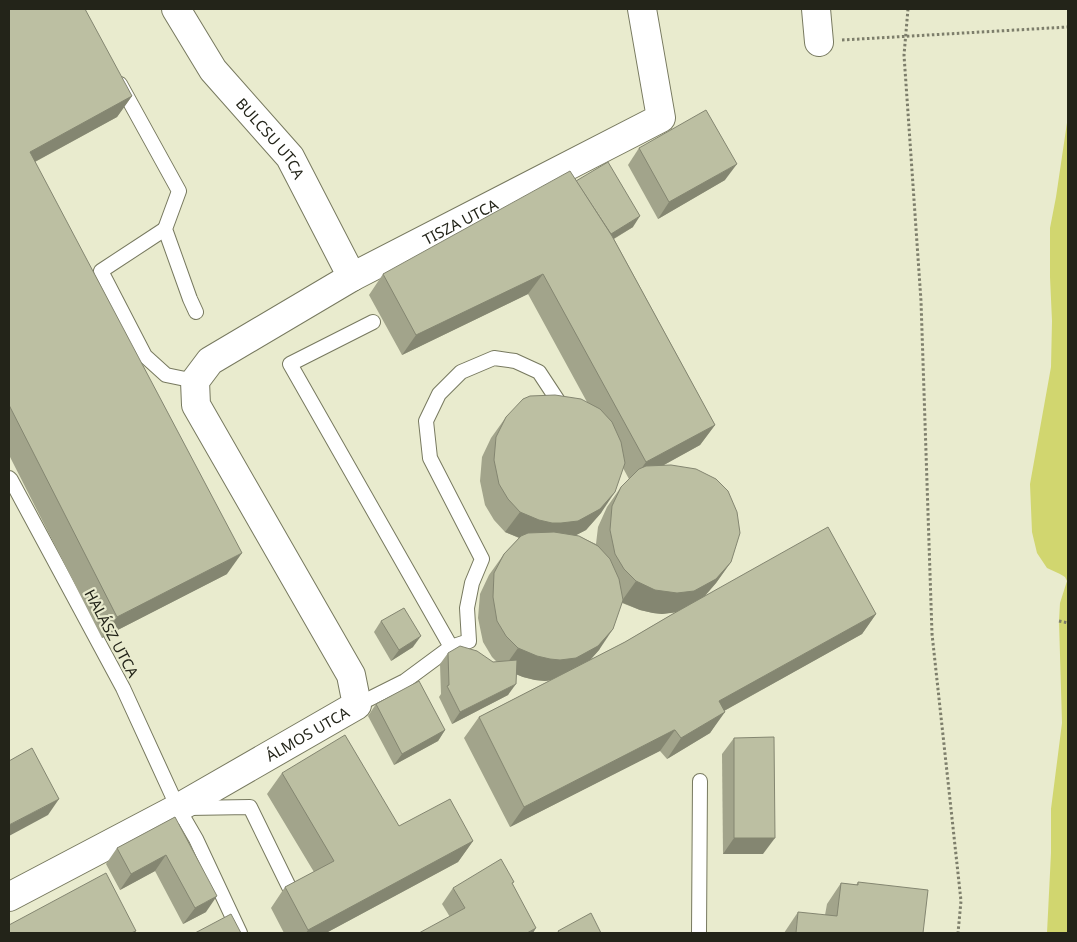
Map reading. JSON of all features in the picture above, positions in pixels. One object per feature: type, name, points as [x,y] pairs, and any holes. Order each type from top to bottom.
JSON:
[{"type":"street","name":"BULCSU UTCA","points":[[176,9],[213,70],[290,157],[352,277]]},
{"type":"street","name":"TISZA UTCA","points":[[196,393],[210,360],[352,277],[661,118],[642,9]]},
{"type":"street","points":[[816,9],[831,41]]},
{"type":"street","name":"ÁLMOS UTCA","points":[[9,897],[178,808],[356,705],[351,675],[196,393]]},
{"type":"lane","points":[[112,70],[179,192],[165,229],[102,271],[145,356],[166,375],[196,393]]},
{"type":"lane","points":[[165,229],[196,312]]},
{"type":"lane","points":[[373,322],[290,364],[451,647]]},
{"type":"lane","points":[[356,705],[405,681],[451,647],[468,641],[467,608],[472,583],[482,559],[430,458],[426,421],[439,394],[461,372],[494,358],[514,361],[540,372],[567,414]]},
{"type":"lane","name":"HALÁSZ UTCA","points":[[9,478],[123,688],[178,808],[196,839],[240,933]]},
{"type":"lane","points":[[699,933],[700,782]]},
{"type":"lane","points":[[178,808],[250,807],[291,891]]},
{"type":"path","points":[[908,9],[904,54],[920,301],[932,634],[961,901],[958,933]]},
{"type":"path","points":[[831,41],[1068,27]]},
{"type":"path","points":[[1059,621],[1068,623]]},
{"type":"shaded area","points":[[1068,116],[1068,933],[1047,933],[1051,809],[1062,723],[1060,603],[1067,581],[1065,577],[1047,568],[1037,553],[1032,532],[1030,484],[1051,367],[1050,228]]},
{"type":"building","points":[[9,9],[85,9],[132,96],[30,152],[242,553],[117,617],[9,405]]},
{"type":"building","points":[[706,110],[737,164],[669,202],[639,148]]},
{"type":"building","points":[[608,162],[640,216],[611,234],[576,181]]},
{"type":"building","points":[[570,171],[612,236],[715,425],[646,462],[543,274],[416,335],[383,274]]},
{"type":"building","points":[[555,395],[581,399],[600,409],[612,422],[621,442],[625,463],[615,492],[600,509],[578,521],[561,523],[539,520],[520,512],[508,499],[499,484],[494,460],[496,437],[506,417],[523,399],[530,396]]},
{"type":"building","points":[[671,465],[696,469],[716,479],[728,491],[737,512],[740,533],[731,562],[716,579],[694,591],[677,593],[655,590],[636,581],[624,569],[615,554],[610,530],[612,506],[621,487],[639,469],[646,466]]},
{"type":"building","points":[[828,527],[876,614],[719,701],[725,712],[681,738],[674,730],[524,807],[479,717],[625,642]]},
{"type":"building","points":[[554,532],[579,536],[598,546],[610,559],[619,579],[623,600],[613,629],[598,646],[576,658],[560,660],[537,656],[518,648],[506,636],[497,621],[493,597],[494,573],[504,554],[521,536],[528,533]]},
{"type":"building","points":[[404,608],[421,636],[399,650],[381,621]]},
{"type":"building","points":[[460,646],[477,651],[493,662],[517,660],[516,684],[460,712],[447,686],[449,685],[448,653]]},
{"type":"building","points":[[419,681],[445,730],[402,754],[376,704]]},
{"type":"building","points":[[345,735],[399,826],[450,799],[473,841],[308,930],[285,887],[334,861],[282,773]]},
{"type":"building","points":[[774,737],[775,838],[734,838],[734,738]]},
{"type":"building","points":[[32,748],[59,799],[9,825],[9,761]]},
{"type":"building","points":[[175,817],[217,896],[195,908],[166,855],[131,874],[117,848]]},
{"type":"building","points":[[501,859],[536,928],[527,933],[419,933],[465,908],[453,888]]},
{"type":"building","points":[[106,873],[136,931],[131,933],[9,933],[9,925]]},
{"type":"building","points":[[858,882],[928,890],[923,933],[796,933],[798,912],[837,916],[841,883],[858,885]]},
{"type":"building","points":[[591,913],[601,933],[559,933],[558,931]]},
{"type":"building","points":[[231,914],[241,933],[195,933]]}]
